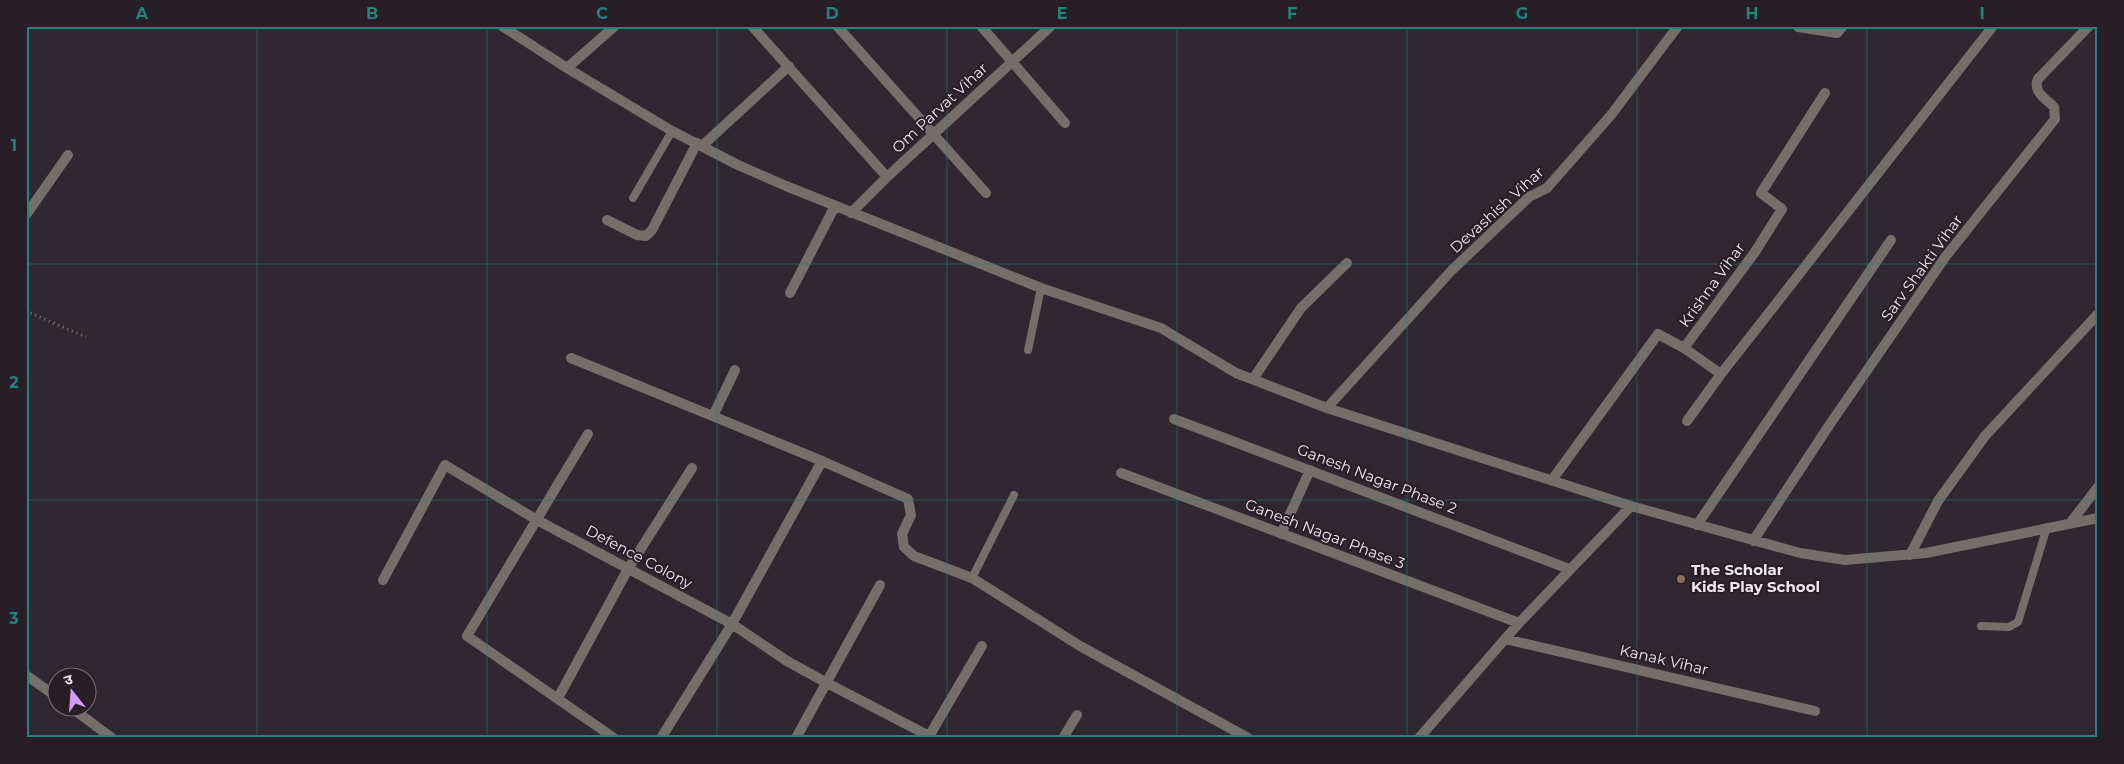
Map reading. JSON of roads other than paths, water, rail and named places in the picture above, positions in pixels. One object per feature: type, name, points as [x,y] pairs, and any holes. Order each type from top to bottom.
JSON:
[{"type":"street","points":[[502,26],[567,68],[672,130],[738,165],[851,213],[1041,288],[1161,328],[1236,373],[1253,380],[1328,408],[1631,506],[1800,553],[1845,560],[1926,553],[2098,518]]},
{"type":"street","points":[[567,68],[615,26]]},
{"type":"street","points":[[752,26],[887,177]]},
{"type":"street","points":[[837,26],[986,193]]},
{"type":"street","points":[[981,26],[1065,123]]},
{"type":"street","name":"Om Parvat Vihar","points":[[851,213],[887,177],[934,136],[1051,26]]},
{"type":"street","name":"Devashish Vihar","points":[[1328,408],[1452,270],[1529,197],[1547,188],[1612,115],[1678,26]]},
{"type":"street","points":[[1798,28],[1837,33],[1843,26]]},
{"type":"street","points":[[1686,421],[1992,26]]},
{"type":"street","name":"Sarv Shakti Vihar","points":[[1753,541],[1830,424],[1946,256],[2055,119],[2054,107],[2036,90],[2036,84],[2038,79],[2089,26]]},
{"type":"street","points":[[607,220],[637,235],[646,236],[652,230],[700,144],[789,66]]},
{"type":"street","name":"Krishna Vihar","points":[[1552,480],[1658,334],[1684,348],[1755,252],[1782,209],[1761,193],[1825,93]]},
{"type":"street","points":[[26,215],[68,155]]},
{"type":"street","points":[[790,293],[835,206]]},
{"type":"street","points":[[1697,525],[1891,240]]},
{"type":"street","points":[[1253,380],[1301,308],[1347,263]]},
{"type":"street","points":[[1910,555],[1938,501],[1984,436],[2098,314]]},
{"type":"street","points":[[1684,348],[1721,374]]},
{"type":"street","points":[[571,358],[822,461],[908,499],[911,515],[902,534],[904,546],[914,556],[972,578],[1080,646],[1248,738]]},
{"type":"street","points":[[713,416],[735,370]]},
{"type":"street","name":"Ganesh Nagar Phase 2","points":[[1174,419],[1569,569]]},
{"type":"street","points":[[588,434],[467,636],[614,738]]},
{"type":"street","points":[[661,738],[732,624],[822,461]]},
{"type":"street","name":"Defence Colony","points":[[383,580],[445,465],[537,520],[732,624],[787,660],[827,683],[930,737]]},
{"type":"street","points":[[558,698],[628,569],[692,468]]},
{"type":"street","points":[[1281,534],[1310,470]]},
{"type":"street","name":"Ganesh Nagar Phase 3","points":[[1121,473],[1520,623]]},
{"type":"street","points":[[2071,522],[2098,487]]},
{"type":"street","points":[[1419,738],[1569,569],[1631,506]]},
{"type":"street","points":[[796,738],[880,585]]},
{"type":"street","name":"Kanak Vihar","points":[[1506,639],[1815,710]]},
{"type":"street","points":[[930,737],[982,646]]},
{"type":"street","points":[[26,675],[48,691]]},
{"type":"street","points":[[1063,738],[1076,715]]},
{"type":"street","points":[[82,716],[112,738]]},
{"type":"lane","points":[[633,198],[672,130]]},
{"type":"lane","points":[[1028,350],[1041,288]]},
{"type":"lane","points":[[972,578],[1014,496]]},
{"type":"lane","points":[[1981,626],[2009,627],[2018,622],[2047,527]]},
{"type":"place","name":"The Scholar Kids Play School","points":[[1681,579]]}]
